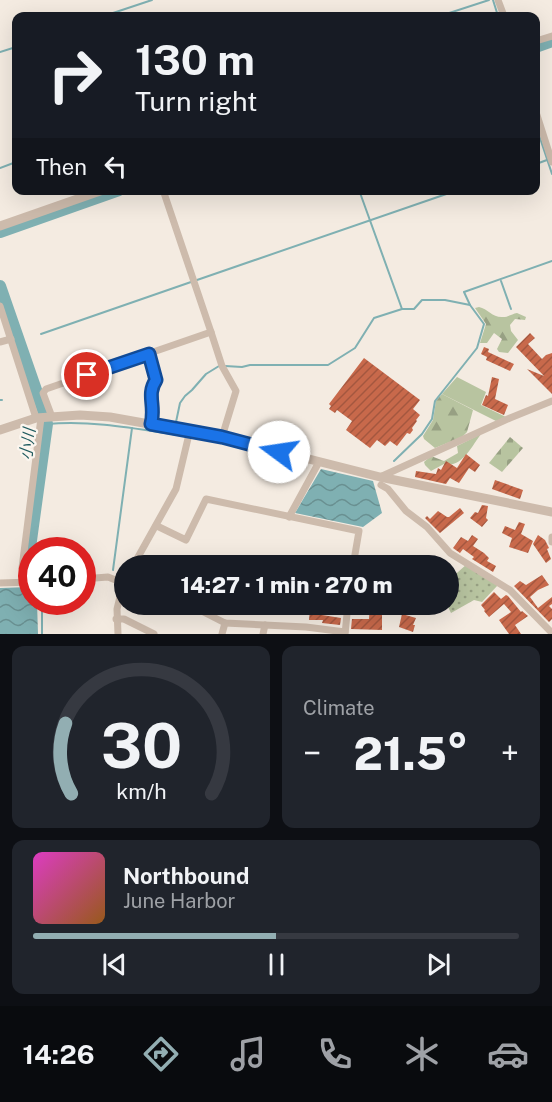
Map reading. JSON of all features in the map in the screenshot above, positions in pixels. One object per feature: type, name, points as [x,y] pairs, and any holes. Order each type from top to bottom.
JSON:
[{"type":"street","points":[[540,124],[552,162]]},
{"type":"street","points":[[0,226],[89,195]]},
{"type":"street","points":[[165,195],[222,366],[236,391],[222,437]]},
{"type":"street","points":[[0,306],[11,339],[44,418]]},
{"type":"street","points":[[27,537],[44,418],[43,393],[46,389],[211,332]]},
{"type":"street","points":[[0,342],[11,339]]},
{"type":"street","points":[[149,354],[156,380],[150,390],[154,411],[151,424]]},
{"type":"street","points":[[381,481],[510,418],[552,401]]},
{"type":"street","points":[[0,430],[44,418],[80,415],[111,417],[222,437],[381,481],[552,512]]},
{"type":"street","points":[[140,555],[176,489],[190,430]]},
{"type":"street","points":[[289,517],[319,462]]},
{"type":"street","points":[[381,481],[406,511],[427,527],[450,553],[510,590],[552,633]]},
{"type":"street","points":[[157,526],[186,540],[206,499],[359,531],[355,555]]},
{"type":"street","points":[[552,537],[552,542]]},
{"type":"street","points":[[96,578],[114,579]]},
{"type":"street","points":[[0,583],[18,582]]},
{"type":"street","points":[[117,615],[118,634]]},
{"type":"street","points":[[209,615],[225,623],[306,627],[345,633],[347,615]]},
{"type":"street","points":[[116,619],[124,619],[154,634]]},
{"type":"street","points":[[222,634],[225,623]]},
{"type":"street","points":[[263,634],[265,625]]},
{"type":"green space","points":[[479,307],[499,317],[517,313],[526,317],[525,320],[515,319],[510,325],[511,331],[518,340],[508,353],[499,352],[497,349],[502,339],[494,333],[487,343],[480,343],[486,324],[475,308]]},
{"type":"green space","points":[[457,377],[486,392],[481,405],[506,417],[496,421],[442,394]]},
{"type":"green space","points":[[442,394],[473,410],[467,432],[462,437],[435,448],[423,436],[433,420],[436,401]]},
{"type":"green space","points":[[481,434],[466,455],[456,463],[444,464],[431,471],[425,465],[424,462],[431,456],[444,461],[458,453],[457,446]]},
{"type":"green space","points":[[510,437],[523,448],[502,472],[489,463]]},
{"type":"green space","points":[[467,564],[498,585],[482,602],[474,600],[459,608],[459,571]]},
{"type":"water","points":[[321,469],[373,481],[382,513],[363,527],[295,513]]},
{"type":"water","points":[[18,587],[18,615],[37,615],[38,634],[0,634],[0,588]]},
{"type":"building","points":[[530,333],[535,338],[528,344],[542,359],[552,353],[552,394],[527,369],[544,376],[516,347]]},
{"type":"building","points":[[484,347],[489,349],[488,352],[514,364],[510,371],[486,360],[487,357],[481,354]]},
{"type":"building","points":[[364,358],[420,400],[413,409],[420,415],[413,430],[410,434],[407,433],[397,446],[390,441],[385,446],[377,440],[370,448],[346,430],[352,421],[337,410],[335,413],[329,409],[331,406],[329,404]]},
{"type":"building","points":[[492,377],[499,379],[495,399],[508,405],[504,415],[482,405],[486,395],[488,396]]},
{"type":"building","points":[[466,454],[480,465],[475,472],[469,468],[459,483],[450,478],[446,484],[415,477],[416,471],[436,474],[438,468],[441,470],[446,461],[457,468]]},
{"type":"building","points":[[495,480],[523,490],[520,499],[492,489]]},
{"type":"building","points":[[482,505],[488,506],[486,518],[488,520],[482,527],[470,518],[475,512],[478,513]]},
{"type":"building","points":[[460,508],[464,513],[440,533],[425,518],[427,516],[430,519],[438,511],[449,517]]},
{"type":"building","points":[[519,522],[525,524],[521,534],[533,541],[528,553],[509,547],[512,538],[502,533],[505,526],[515,530]]},
{"type":"building","points":[[472,535],[478,539],[473,546],[489,558],[487,561],[496,566],[493,572],[472,559],[474,557],[463,549],[460,553],[453,548],[461,537],[468,541]]},
{"type":"building","points":[[538,535],[545,540],[549,548],[547,549],[551,559],[546,563],[533,544]]},
{"type":"building","points":[[542,575],[549,585],[530,597],[538,608],[552,597],[552,604],[549,606],[552,609],[552,619],[549,622],[514,586],[520,581],[526,585]]},
{"type":"building","points":[[494,592],[501,599],[508,596],[521,612],[528,616],[515,625],[521,634],[509,634],[499,620],[511,612],[504,604],[489,617],[484,611],[481,605]]},
{"type":"building","points":[[309,615],[341,618],[340,625],[322,623],[323,620],[309,620]]},
{"type":"building","points":[[369,615],[382,615],[382,630],[351,629],[352,619],[369,619]]},
{"type":"building","points":[[402,615],[416,618],[413,632],[399,627]]},
{"type":"waterway","points":[[116,12],[152,0]]},
{"type":"waterway","points":[[452,12],[489,0]]},
{"type":"waterway","points":[[493,0],[497,12]]},
{"type":"waterway","name":"小川","points":[[540,46],[552,41]]},
{"type":"waterway","points":[[0,52],[12,48]]},
{"type":"waterway","points":[[540,138],[552,174]]},
{"type":"waterway","points":[[540,163],[547,160]]},
{"type":"waterway","points":[[0,168],[12,164]]},
{"type":"waterway","name":"小川","points":[[0,232],[105,195]]},
{"type":"waterway","points":[[361,195],[402,309]]},
{"type":"waterway","points":[[197,280],[444,195]]},
{"type":"waterway","points":[[394,461],[422,434],[432,419],[435,401],[477,348],[484,324],[470,305],[464,292],[552,261]]},
{"type":"waterway","points":[[501,281],[511,309]]},
{"type":"waterway","points":[[41,334],[191,282]]},
{"type":"waterway","name":"小川","points":[[0,286],[47,424],[31,537]]},
{"type":"waterway","points":[[225,366],[328,365],[355,348],[374,318],[402,309],[414,309],[422,300],[445,300],[470,305]]},
{"type":"waterway","points":[[176,422],[180,403],[185,396],[206,374],[219,366]]},
{"type":"waterway","points":[[47,424],[99,424],[184,436]]},
{"type":"waterway","points":[[113,570],[132,428]]},
{"type":"waterway","points":[[42,615],[42,634]]},
{"type":"route","points":[[87,375],[149,354],[156,380],[150,390],[154,411],[151,424],[222,437],[279,452]]}]
